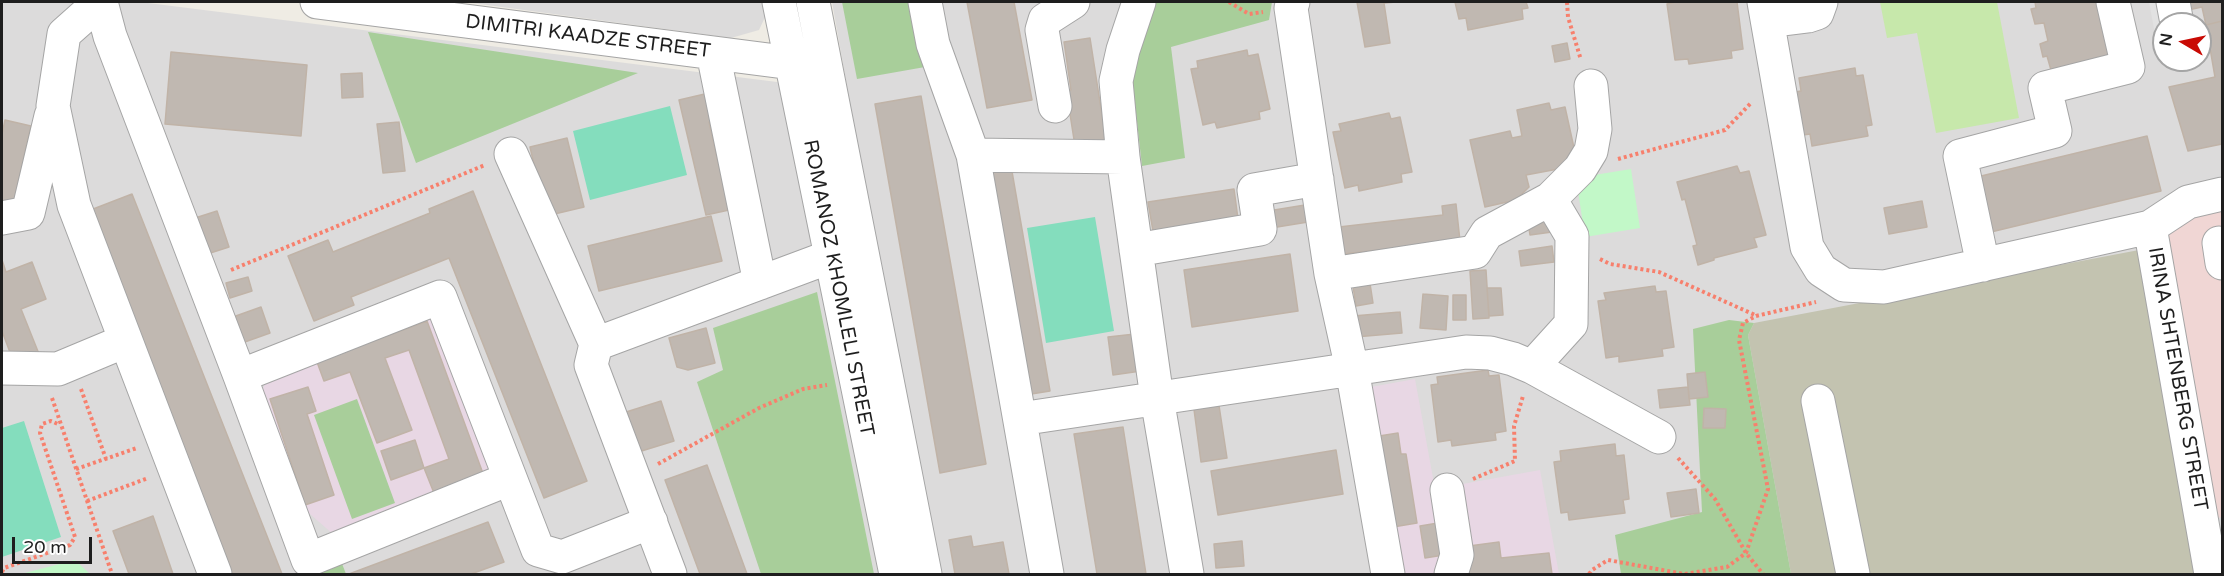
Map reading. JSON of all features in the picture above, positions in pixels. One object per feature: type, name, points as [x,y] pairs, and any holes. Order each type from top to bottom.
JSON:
[{"type":"street","points":[[2,218],[28,213],[53,105],[64,34],[101,2],[110,36],[308,560],[509,479]]},
{"type":"street","name":"DIMITRI KAADZE STREET","points":[[317,2],[459,11],[713,53],[808,61]]},
{"type":"street","name":"ROMANOZ KHOMLELI STREET","points":[[780,2],[808,61],[925,574]]},
{"type":"street","name":"ROMANOZ KHOMLELI STREET","points":[[813,2],[808,61],[832,256],[896,574]]},
{"type":"street","points":[[925,2],[933,44],[973,156],[1047,574]]},
{"type":"street","points":[[1055,106],[1042,30],[1045,20],[1073,2]]},
{"type":"street","points":[[1139,2],[1123,50],[1116,81],[1123,157],[1157,398],[1187,574]]},
{"type":"street","points":[[1293,2],[1291,8],[1331,274],[1352,369],[1378,573]]},
{"type":"street","points":[[1821,2],[1817,13],[1808,16],[1766,11],[1807,247],[1821,270],[1844,285],[1884,287],[2150,227]]},
{"type":"street","points":[[1983,265],[1960,156],[2055,131],[2045,88],[2128,67],[2113,2]]},
{"type":"street","points":[[713,53],[760,283]]},
{"type":"street","points":[[1331,274],[1475,252],[1487,232],[1550,199],[1580,169],[1592,151],[1595,129],[1591,86]]},
{"type":"street","points":[[53,105],[74,205],[215,574]]},
{"type":"street","points":[[511,154],[596,344],[591,365],[670,574]]},
{"type":"street","points":[[973,156],[1123,157]]},
{"type":"street","points":[[1136,250],[1260,229],[1254,190],[1317,179]]},
{"type":"street","name":"IRINA SHTENBERG STREET","points":[[2211,574],[2211,504],[2150,227],[2188,202],[2223,194]]},
{"type":"street","points":[[1532,367],[1571,324],[1572,236],[1550,199]]},
{"type":"street","points":[[596,344],[832,256]]},
{"type":"street","points":[[240,376],[440,297],[538,550],[561,557],[651,522]]},
{"type":"street","points":[[2,368],[58,369],[125,341]]},
{"type":"street","points":[[1020,419],[1466,352],[1490,353],[1532,367],[1659,437]]},
{"type":"street","points":[[1818,401],[1853,574]]},
{"type":"street","points":[[1447,490],[1457,555],[1451,574]]},
{"type":"path","points":[[1567,2],[1576,50],[1591,86]]},
{"type":"path","points":[[1580,169],[1725,130],[1756,98],[1781,92]]},
{"type":"path","points":[[204,281],[511,154]]},
{"type":"path","points":[[1572,236],[1593,256],[1610,264],[1659,272],[1756,316]]},
{"type":"path","points":[[1589,574],[1608,561],[1684,574],[1727,567],[1746,553],[1768,489],[1739,340],[1743,323],[1756,316],[1825,300],[1844,285]]},
{"type":"path","points":[[1447,490],[1515,461],[1514,426],[1532,367]]},
{"type":"path","points":[[634,478],[759,408],[803,389],[856,378]]},
{"type":"path","points":[[81,388],[106,459]]},
{"type":"path","points":[[2,572],[4,568],[70,545],[75,537],[40,433],[42,424],[51,421],[61,425],[112,574]]},
{"type":"path","points":[[1659,437],[1715,499],[1746,553],[1764,574]]},
{"type":"path","points":[[76,470],[147,444]]},
{"type":"path","points":[[87,501],[159,474]]},
{"type":"shaded area","points":[[2,2],[140,2],[785,83],[883,574],[2,574]]},
{"type":"shaded area","points":[[465,2],[765,2],[767,13],[759,30],[731,38]]},
{"type":"shaded area","points":[[832,2],[2222,2],[2222,574],[933,574]]},
{"type":"shaded area","points":[[2149,2],[2183,2],[2174,12],[2152,12],[2152,18]]},
{"type":"shaded area","points":[[2222,205],[2222,517],[2210,520],[2164,225]]},
{"type":"shaded area","points":[[2139,250],[2199,574],[1791,574],[1748,335],[1754,323]]},
{"type":"shaded area","points":[[429,315],[493,480],[334,535],[302,507],[262,392],[266,380]]},
{"type":"shaded area","points":[[1415,379],[1435,489],[1540,470],[1559,574],[1393,574],[1360,389]]},
{"type":"green space","points":[[842,2],[914,2],[925,67],[857,79]]},
{"type":"green space","points":[[1150,2],[1272,2],[1269,20],[1171,47],[1185,158],[1142,166],[1131,68]]},
{"type":"green space","points":[[1880,2],[1997,2],[2019,118],[1936,133],[1917,33],[1887,38]]},
{"type":"green space","points":[[368,32],[638,73],[416,163]]},
{"type":"green space","points":[[670,106],[687,175],[590,200],[573,131]]},
{"type":"green space","points":[[1631,169],[1640,228],[1585,237],[1576,178]]},
{"type":"green space","points":[[1095,217],[1114,331],[1046,343],[1027,228]]},
{"type":"green space","points":[[817,292],[874,574],[761,574],[697,382],[723,370],[713,328]]},
{"type":"green space","points":[[1729,320],[1754,323],[1748,335],[1791,574],[1621,574],[1615,535],[1702,512],[1693,329]]},
{"type":"green space","points":[[357,399],[395,503],[352,519],[314,415]]},
{"type":"green space","points":[[24,421],[61,537],[2,557],[2,428]]},
{"type":"green space","points":[[75,560],[90,574],[21,574]]},
{"type":"green space","points":[[341,561],[346,574],[304,574]]},
{"type":"building","points":[[967,2],[1014,2],[1032,100],[987,108]]},
{"type":"building","points":[[1357,2],[1396,2],[1384,3],[1390,43],[1365,47]]},
{"type":"building","points":[[1455,2],[1526,2],[1528,8],[1522,9],[1523,19],[1468,30],[1466,18],[1459,19]]},
{"type":"building","points":[[1737,2],[1743,49],[1731,51],[1732,58],[1689,64],[1688,59],[1675,60],[1667,4]]},
{"type":"building","points":[[2035,2],[2097,2],[2109,55],[2051,70],[2047,56],[2043,57],[2040,44],[2048,41],[2044,23],[2035,24],[2031,9],[2036,8]]},
{"type":"building","points":[[2186,2],[2222,2],[2222,21],[2212,24],[2212,12],[2203,12],[2202,7],[2188,10]]},
{"type":"building","points":[[2222,21],[2222,144],[2188,151],[2169,87],[2215,77],[2212,60],[2212,24]]},
{"type":"building","points":[[1090,38],[1106,141],[1075,146],[1070,114],[1066,114],[1063,91],[1071,90],[1064,42]]},
{"type":"building","points":[[1567,43],[1570,59],[1555,62],[1552,46]]},
{"type":"building","points":[[1247,50],[1248,56],[1258,54],[1270,109],[1259,112],[1260,119],[1217,128],[1215,122],[1203,125],[1191,69],[1198,68],[1197,61]]},
{"type":"building","points":[[171,52],[307,65],[301,136],[165,124]]},
{"type":"building","points":[[1855,68],[1856,76],[1863,75],[1872,125],[1866,126],[1868,136],[1812,146],[1810,134],[1803,135],[1795,92],[1801,91],[1799,78]]},
{"type":"building","points":[[362,73],[363,97],[342,98],[341,74]]},
{"type":"building","points":[[709,93],[715,121],[709,122],[729,210],[706,215],[679,100]]},
{"type":"building","points":[[921,96],[986,464],[940,473],[875,104]]},
{"type":"building","points":[[1549,103],[1551,110],[1565,107],[1576,157],[1558,169],[1526,175],[1529,187],[1516,200],[1485,207],[1470,140],[1510,131],[1512,138],[1522,136],[1517,110]]},
{"type":"building","points":[[1389,113],[1391,119],[1400,117],[1412,172],[1401,174],[1402,182],[1359,191],[1358,185],[1345,188],[1333,132],[1341,131],[1339,124]]},
{"type":"building","points":[[5,120],[31,126],[11,215],[2,213],[2,134]]},
{"type":"building","points":[[399,122],[405,171],[383,173],[377,124]]},
{"type":"building","points":[[2147,136],[2161,191],[1991,232],[1977,177]]},
{"type":"building","points":[[567,138],[584,207],[546,216],[530,147]]},
{"type":"building","points":[[1010,160],[1050,391],[1025,395],[985,164]]},
{"type":"building","points":[[1737,166],[1740,173],[1749,171],[1766,235],[1754,238],[1757,247],[1714,258],[1714,260],[1698,265],[1693,246],[1697,245],[1685,199],[1682,200],[1677,182]]},
{"type":"building","points":[[1234,189],[1238,219],[1153,231],[1148,202]]},
{"type":"building","points":[[473,191],[587,481],[544,498],[449,258],[351,297],[354,305],[314,321],[288,256],[328,240],[333,252],[430,213],[429,209]]},
{"type":"building","points":[[132,194],[282,574],[231,574],[88,211]]},
{"type":"building","points":[[1922,201],[1927,227],[1889,234],[1884,208]]},
{"type":"building","points":[[1456,204],[1460,241],[1343,254],[1339,227],[1443,215],[1442,206]]},
{"type":"building","points":[[1305,205],[1308,222],[1271,228],[1268,211]]},
{"type":"building","points":[[217,211],[229,247],[204,255],[192,219]]},
{"type":"building","points":[[711,216],[722,261],[599,291],[588,246]]},
{"type":"building","points":[[1550,219],[1552,232],[1530,235],[1528,223]]},
{"type":"building","points":[[1552,246],[1554,262],[1521,266],[1519,251]]},
{"type":"building","points":[[1290,254],[1298,311],[1192,327],[1184,270]]},
{"type":"building","points":[[2,260],[6,272],[32,262],[46,299],[21,309],[43,364],[14,363],[2,331]]},
{"type":"building","points":[[1486,270],[1489,318],[1473,319],[1470,271]]},
{"type":"building","points":[[248,277],[252,291],[230,298],[226,283]]},
{"type":"building","points":[[1369,277],[1373,303],[1356,306],[1352,279]]},
{"type":"building","points":[[1655,286],[1656,292],[1666,291],[1674,347],[1662,349],[1663,356],[1619,362],[1619,356],[1606,358],[1598,301],[1606,300],[1604,293]]},
{"type":"building","points":[[1487,288],[1501,288],[1503,315],[1489,316]]},
{"type":"building","points":[[1423,294],[1448,296],[1446,330],[1420,328]]},
{"type":"building","points":[[1453,295],[1466,295],[1466,320],[1453,320]]},
{"type":"building","points":[[261,307],[270,333],[242,343],[233,317]]},
{"type":"building","points":[[1400,312],[1402,333],[1355,337],[1353,316]]},
{"type":"building","points":[[427,321],[485,479],[436,498],[424,468],[449,459],[409,350],[385,358],[412,430],[377,443],[350,372],[324,381],[317,362]]},
{"type":"building","points":[[706,328],[715,363],[688,370],[677,367],[669,338]]},
{"type":"building","points":[[1135,334],[1141,371],[1113,375],[1108,337]]},
{"type":"building","points":[[1488,370],[1489,376],[1499,375],[1506,431],[1495,433],[1496,440],[1452,446],[1451,440],[1438,442],[1431,385],[1438,384],[1437,377]]},
{"type":"building","points":[[1705,372],[1708,397],[1689,399],[1687,374]]},
{"type":"building","points":[[308,387],[316,411],[307,414],[334,495],[305,505],[270,399]]},
{"type":"building","points":[[1688,387],[1690,405],[1660,408],[1658,390]]},
{"type":"building","points":[[1218,399],[1227,458],[1201,462],[1193,402]]},
{"type":"building","points":[[661,401],[674,441],[635,453],[623,413]]},
{"type":"building","points":[[1704,408],[1726,409],[1725,428],[1703,428]]},
{"type":"building","points":[[1123,427],[1146,574],[1097,574],[1074,434]]},
{"type":"building","points":[[1398,433],[1401,454],[1406,454],[1417,523],[1387,528],[1373,437]]},
{"type":"building","points":[[415,440],[424,468],[391,480],[381,451]]},
{"type":"building","points":[[1615,444],[1616,456],[1624,455],[1629,499],[1623,500],[1625,513],[1569,520],[1568,512],[1561,513],[1554,462],[1561,461],[1560,451]]},
{"type":"building","points":[[1336,450],[1343,494],[1218,515],[1211,471]]},
{"type":"building","points":[[707,465],[747,574],[700,574],[665,480]]},
{"type":"building","points":[[1696,489],[1699,513],[1671,517],[1667,493]]},
{"type":"building","points":[[153,516],[173,574],[129,574],[113,531]]},
{"type":"building","points":[[488,522],[504,562],[471,574],[349,574]]},
{"type":"building","points":[[1444,522],[1450,554],[1425,558],[1420,526]]},
{"type":"building","points":[[971,536],[973,547],[1003,542],[1009,574],[955,574],[949,540]]},
{"type":"building","points":[[1242,541],[1244,566],[1216,568],[1214,544]]},
{"type":"building","points":[[1499,542],[1501,558],[1549,553],[1552,574],[1459,574],[1469,546]]}]
